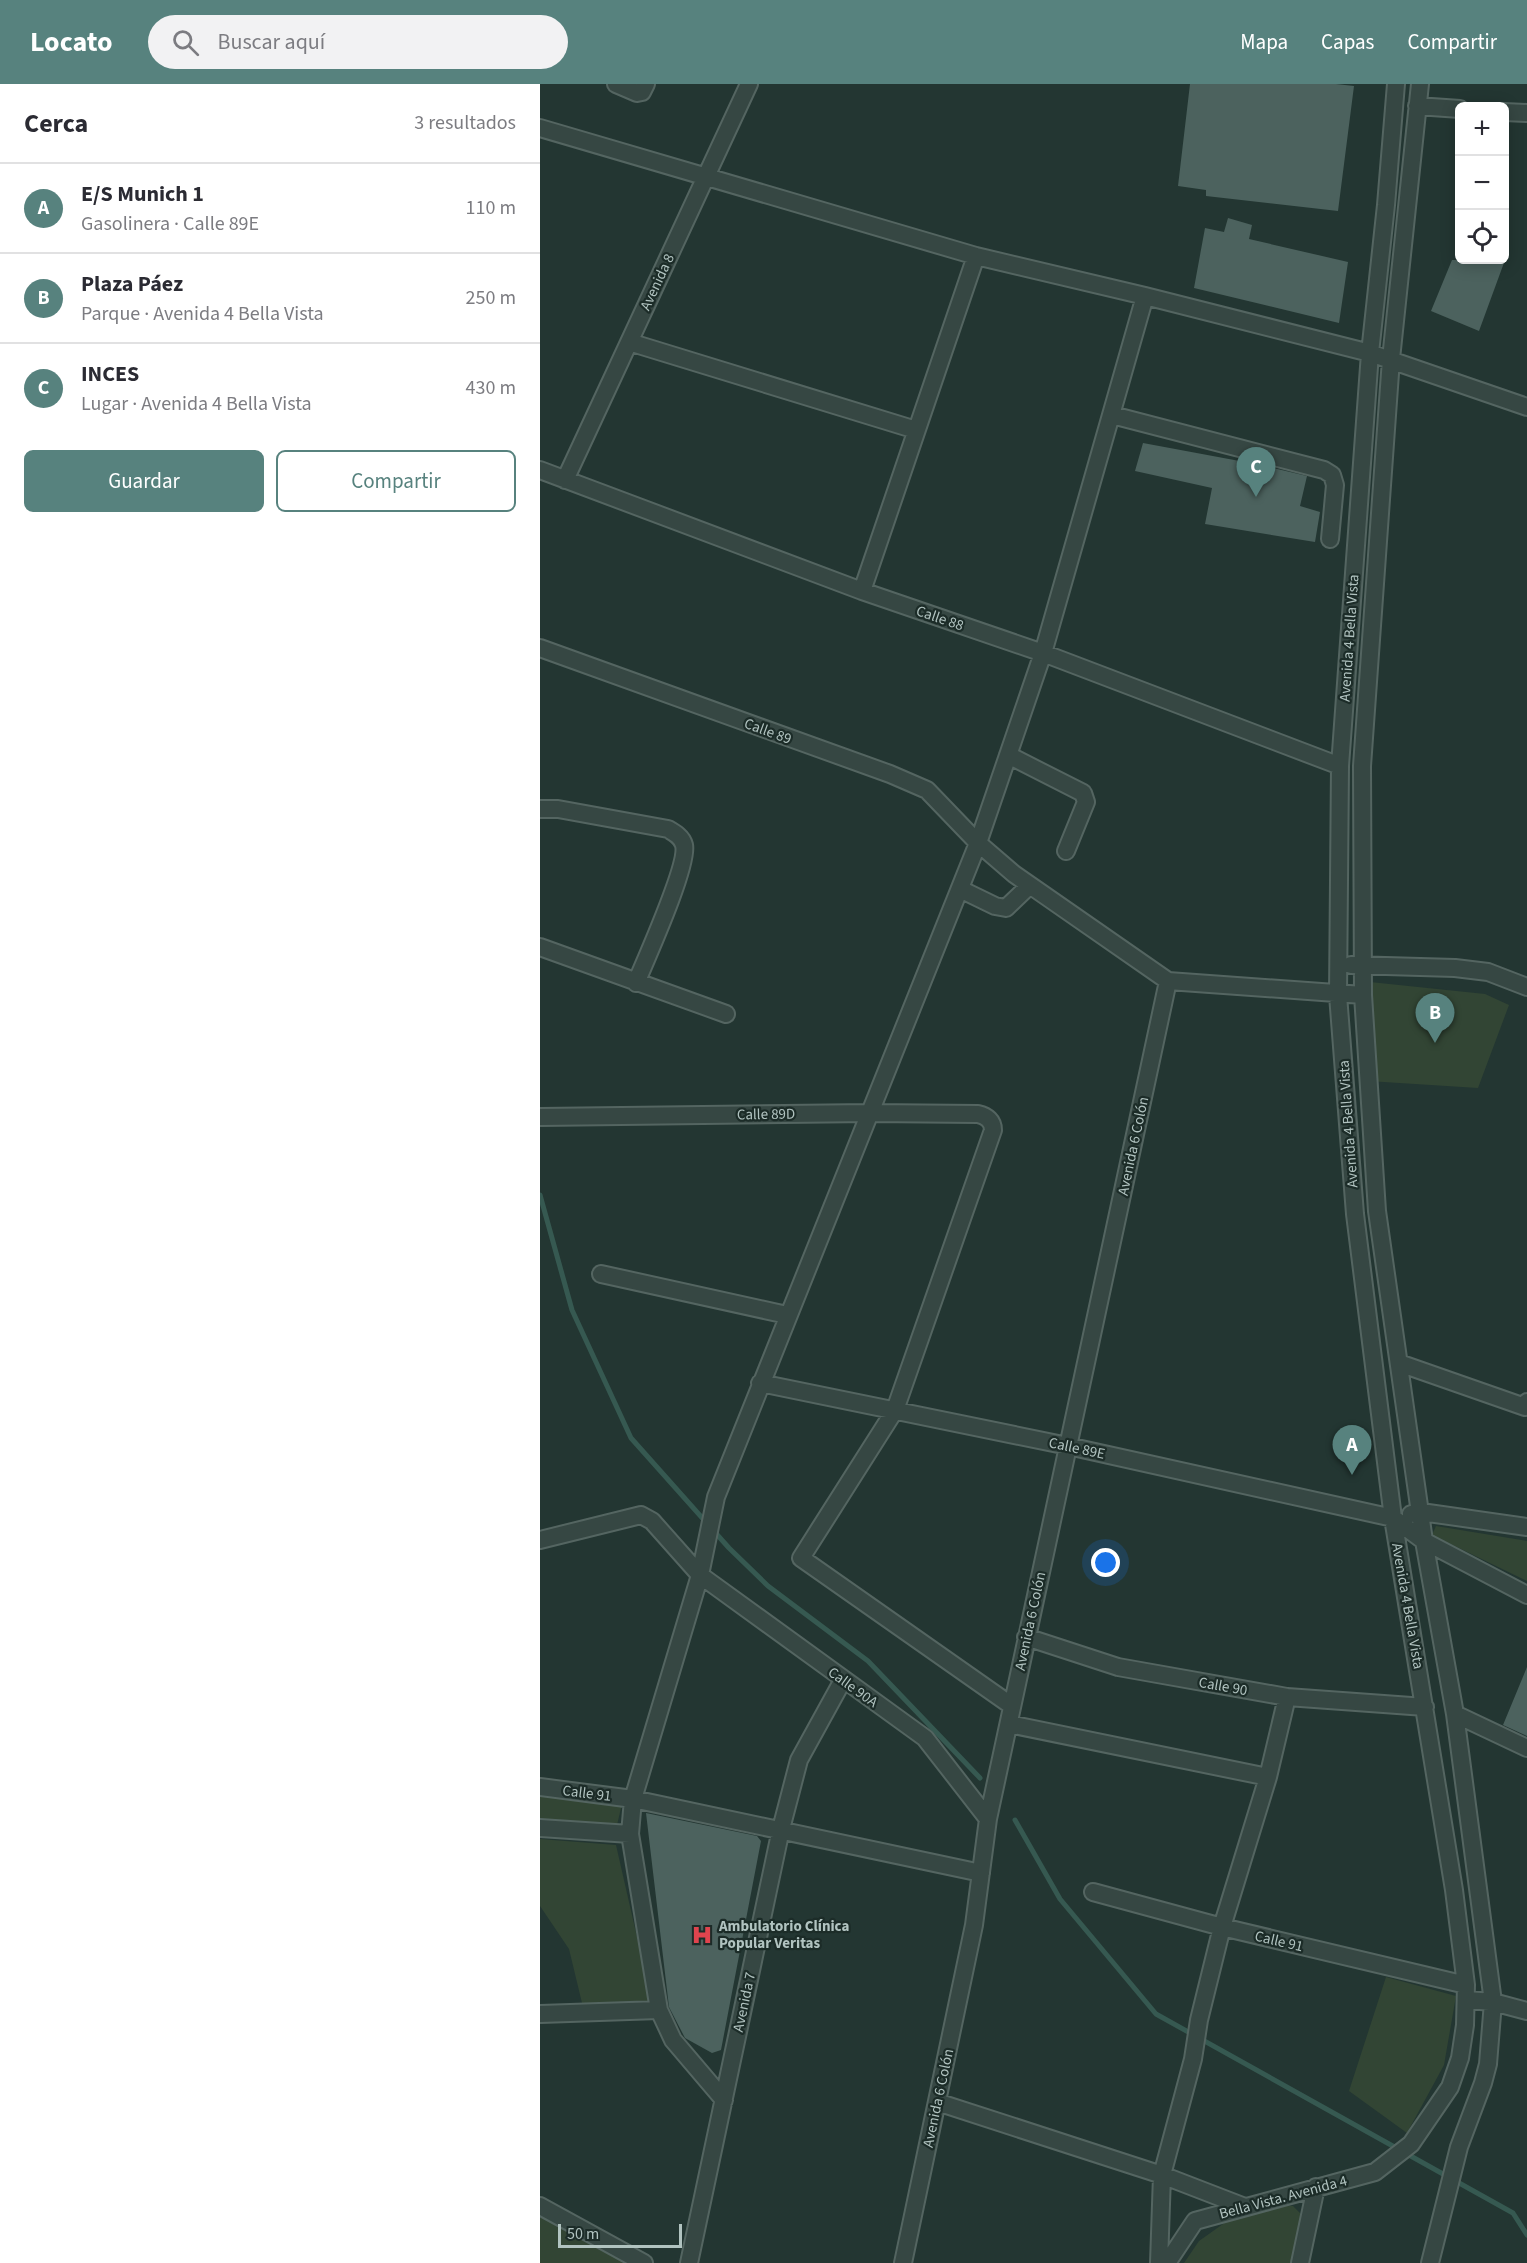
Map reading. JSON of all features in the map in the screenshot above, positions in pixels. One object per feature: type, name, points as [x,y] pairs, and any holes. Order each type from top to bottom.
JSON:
[{"type":"street","points":[[616,84],[640,93],[646,84]]},
{"type":"street","name":"Avenida 4 Bella Vista","points":[[1396,84],[1382,252],[1370,353],[1340,766],[1338,995],[1354,1214],[1393,1518],[1454,1890],[1466,1993],[1460,2058],[1450,2087],[1411,2144]]},
{"type":"street","name":"Avenida 4 Bella Vista","points":[[1420,84],[1390,359],[1362,766],[1363,995],[1377,1211],[1424,1541],[1455,1714],[1494,2002],[1484,2083],[1459,2147],[1430,2263]]},
{"type":"street","name":"Avenida 8","points":[[566,480],[747,85]]},
{"type":"street","points":[[1417,106],[1455,109]]},
{"type":"street","points":[[1509,112],[1527,113]]},
{"type":"street","points":[[540,128],[976,256],[1370,353],[1527,407]]},
{"type":"street","points":[[862,591],[976,256]]},
{"type":"street","points":[[724,2100],[673,2040],[659,2010],[630,1834],[633,1799],[700,1575],[716,1497],[978,843],[1043,653],[1145,296]]},
{"type":"street","points":[[629,342],[916,430]]},
{"type":"street","points":[[1112,415],[1324,470],[1332,475],[1335,485],[1330,539]]},
{"type":"street","name":"Calle 88","points":[[540,470],[862,591],[1043,653],[1340,766]]},
{"type":"street","name":"Calle 89","points":[[540,648],[908,781],[927,790],[978,843],[1030,885],[1168,981]]},
{"type":"street","points":[[1008,755],[1083,793],[1086,802],[1066,851]]},
{"type":"street","points":[[540,809],[558,809],[668,829],[678,835],[684,844],[683,866],[636,983]]},
{"type":"street","points":[[960,889],[995,906],[1006,908],[1030,885]]},
{"type":"street","points":[[540,947],[726,1014]]},
{"type":"street","points":[[1339,964],[1455,968],[1488,972],[1527,987]]},
{"type":"street","points":[[1168,981],[1363,995]]},
{"type":"street","name":"Avenida 6 Colón","points":[[903,2263],[975,1925],[988,1819],[1168,981]]},
{"type":"street","name":"Calle 89D","points":[[540,1117],[870,1113],[978,1114],[990,1120],[993,1130],[895,1410]]},
{"type":"street","points":[[601,1274],[787,1315]]},
{"type":"street","points":[[1399,1363],[1525,1407],[1527,1402]]},
{"type":"street","name":"Calle 89E","points":[[760,1383],[1068,1446],[1393,1518]]},
{"type":"street","points":[[895,1410],[801,1558],[1012,1706]]},
{"type":"street","points":[[1393,1518],[1421,1512],[1527,1527]]},
{"type":"street","name":"Calle 90A","points":[[540,1540],[641,1515],[652,1521],[700,1575],[926,1738],[988,1819]]},
{"type":"street","points":[[1393,1518],[1424,1541],[1527,1594]]},
{"type":"street","name":"Calle 90","points":[[1026,1637],[1118,1667],[1287,1697],[1425,1707]]},
{"type":"street","name":"Avenida 7","points":[[689,2263],[781,1829],[799,1760],[843,1680]]},
{"type":"street","points":[[1159,2263],[1162,2175],[1193,2059],[1199,2020],[1222,1927],[1268,1777],[1287,1697]]},
{"type":"street","points":[[1455,1714],[1527,1748]]},
{"type":"street","points":[[1010,1724],[1268,1777]]},
{"type":"street","name":"Calle 91","points":[[540,1787],[633,1799],[981,1873]]},
{"type":"street","points":[[540,1828],[630,1834]]},
{"type":"street","name":"Calle 91","points":[[1093,1892],[1466,1993],[1527,2012]]},
{"type":"street","points":[[540,2014],[659,2010]]},
{"type":"street","points":[[937,2102],[1162,2175],[1245,2207]]},
{"type":"street","name":"Bella Vista. Avenida 4","points":[[1167,2263],[1195,2221],[1375,2172],[1411,2144]]},
{"type":"street","points":[[1300,2263],[1316,2187]]},
{"type":"street","points":[[540,2206],[644,2263]]},
{"type":"green space","points":[[1370,982],[1485,994],[1509,1005],[1478,1088],[1368,1081]]},
{"type":"green space","points":[[1436,1526],[1527,1541],[1527,1581],[1432,1535]]},
{"type":"green space","points":[[540,1795],[622,1804],[617,1825],[540,1819]]},
{"type":"green space","points":[[540,1839],[616,1845],[652,2003],[582,2003],[569,1949],[540,1906]]},
{"type":"green space","points":[[1386,1977],[1456,1996],[1444,2065],[1407,2133],[1349,2091]]},
{"type":"green space","points":[[1266,2206],[1293,2206],[1303,2216],[1294,2263],[1184,2263],[1199,2241],[1230,2219]]},
{"type":"green space","points":[[540,2210],[646,2263],[540,2263]]},
{"type":"building","points":[[1190,84],[1354,86],[1338,211],[1206,196],[1206,190],[1178,186]]},
{"type":"building","points":[[1228,218],[1252,225],[1249,239],[1348,262],[1339,323],[1194,288],[1205,228],[1224,232]]},
{"type":"building","points":[[1452,260],[1455,260],[1455,264],[1504,264],[1479,331],[1431,311]]},
{"type":"building","points":[[1143,443],[1307,476],[1300,506],[1320,512],[1315,542],[1205,524],[1212,488],[1135,471]]},
{"type":"building","points":[[1527,1667],[1527,1736],[1503,1725]]},
{"type":"building","name":"Ambulatorio Clínica Popular Veritas","points":[[646,1813],[757,1836],[761,1841],[721,2050],[712,2053],[685,2038],[669,2007]]},
{"type":"waterway","points":[[540,1195],[572,1310],[631,1438],[729,1548],[768,1586],[868,1661],[980,1778]]},
{"type":"waterway","points":[[1015,1820],[1060,1899],[1156,2014],[1513,2213],[1527,2235]]},
{"type":"place","name":"INCES","points":[[1256,497]]},
{"type":"place","name":"Plaza Páez","points":[[1435,1043]]},
{"type":"place","name":"E/S Munich 1","points":[[1352,1475]]},
{"type":"place","name":"Ambulatorio Clínica Popular Veritas","points":[[702,1935]]}]
